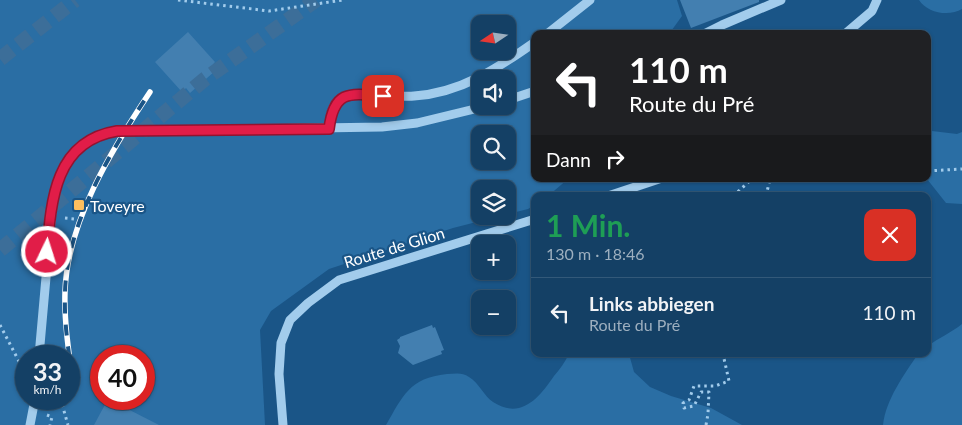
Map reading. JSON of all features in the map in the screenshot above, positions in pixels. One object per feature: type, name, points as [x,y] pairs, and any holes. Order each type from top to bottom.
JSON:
[{"type":"street","points":[[552,30],[590,0]]},
{"type":"street","points":[[712,30],[781,0]]},
{"type":"street","points":[[849,30],[872,11],[877,0]]},
{"type":"street","points":[[329,129],[334,106],[343,98],[356,95],[414,96],[440,92],[481,78],[531,45]]},
{"type":"street","points":[[516,97],[531,92]]},
{"type":"street","points":[[40,345],[52,199],[60,175],[68,160],[77,149],[89,140],[103,133],[117,131],[382,127],[417,123],[471,110]]},
{"type":"street","points":[[620,192],[650,182]]},
{"type":"street","name":"Route de Glion","points":[[283,425],[279,374],[281,343],[290,320],[308,303],[339,280],[531,220]]},
{"type":"street","points":[[30,425],[33,410]]},
{"type":"path","points":[[178,0],[269,11],[342,0]]},
{"type":"path","points":[[931,171],[962,169]]},
{"type":"path","points":[[737,192],[749,182]]},
{"type":"path","points":[[0,324],[15,355]]},
{"type":"path","points":[[706,425],[709,392],[701,392],[694,406],[684,408],[683,403],[689,400],[694,386],[715,386],[729,381],[724,357]]},
{"type":"path","points":[[64,410],[68,425]]},
{"type":"shaded area","points":[[0,0],[677,0],[682,16],[672,30],[531,30],[531,182],[564,182],[553,192],[531,192],[531,207],[516,212],[516,180],[471,180],[471,223],[329,269],[271,311],[260,330],[265,425],[0,425]]},
{"type":"shaded area","points":[[919,0],[962,0],[962,9],[951,13],[933,11]]},
{"type":"shaded area","points":[[931,132],[957,134],[962,132],[962,204],[946,203],[929,182],[931,182]]},
{"type":"shaded area","points":[[962,324],[962,425],[883,425],[892,397],[916,357],[931,357],[931,344]]},
{"type":"shaded area","points":[[567,357],[630,357],[634,372],[650,387],[671,396],[711,408],[742,425],[386,425],[397,405],[409,390],[415,384],[434,376],[464,374],[473,380],[493,402],[512,409],[528,404],[535,399]]},
{"type":"building","points":[[680,0],[759,0],[759,2],[691,28]]},
{"type":"building","points":[[188,32],[215,62],[211,67],[215,71],[190,93],[186,88],[182,92],[155,62]]},
{"type":"building","points":[[432,325],[433,328],[435,327],[444,350],[441,351],[442,354],[413,365],[398,353],[400,346],[397,340],[400,337]]},
{"type":"building","points":[[102,410],[130,410],[159,425],[94,425]]},
{"type":"tunnel","points":[[0,59],[75,0]]},
{"type":"tunnel","points":[[0,250],[205,79],[316,0]]},
{"type":"railway","points":[[68,345],[65,292],[74,239],[94,187],[121,137],[150,92]]},
{"type":"place","name":"Toveyre","points":[[79,205]]},
{"type":"route","points":[[47,252],[52,199],[60,175],[68,160],[77,149],[103,133],[117,131],[329,129],[330,117],[338,101],[348,96],[356,95],[383,96]]}]
